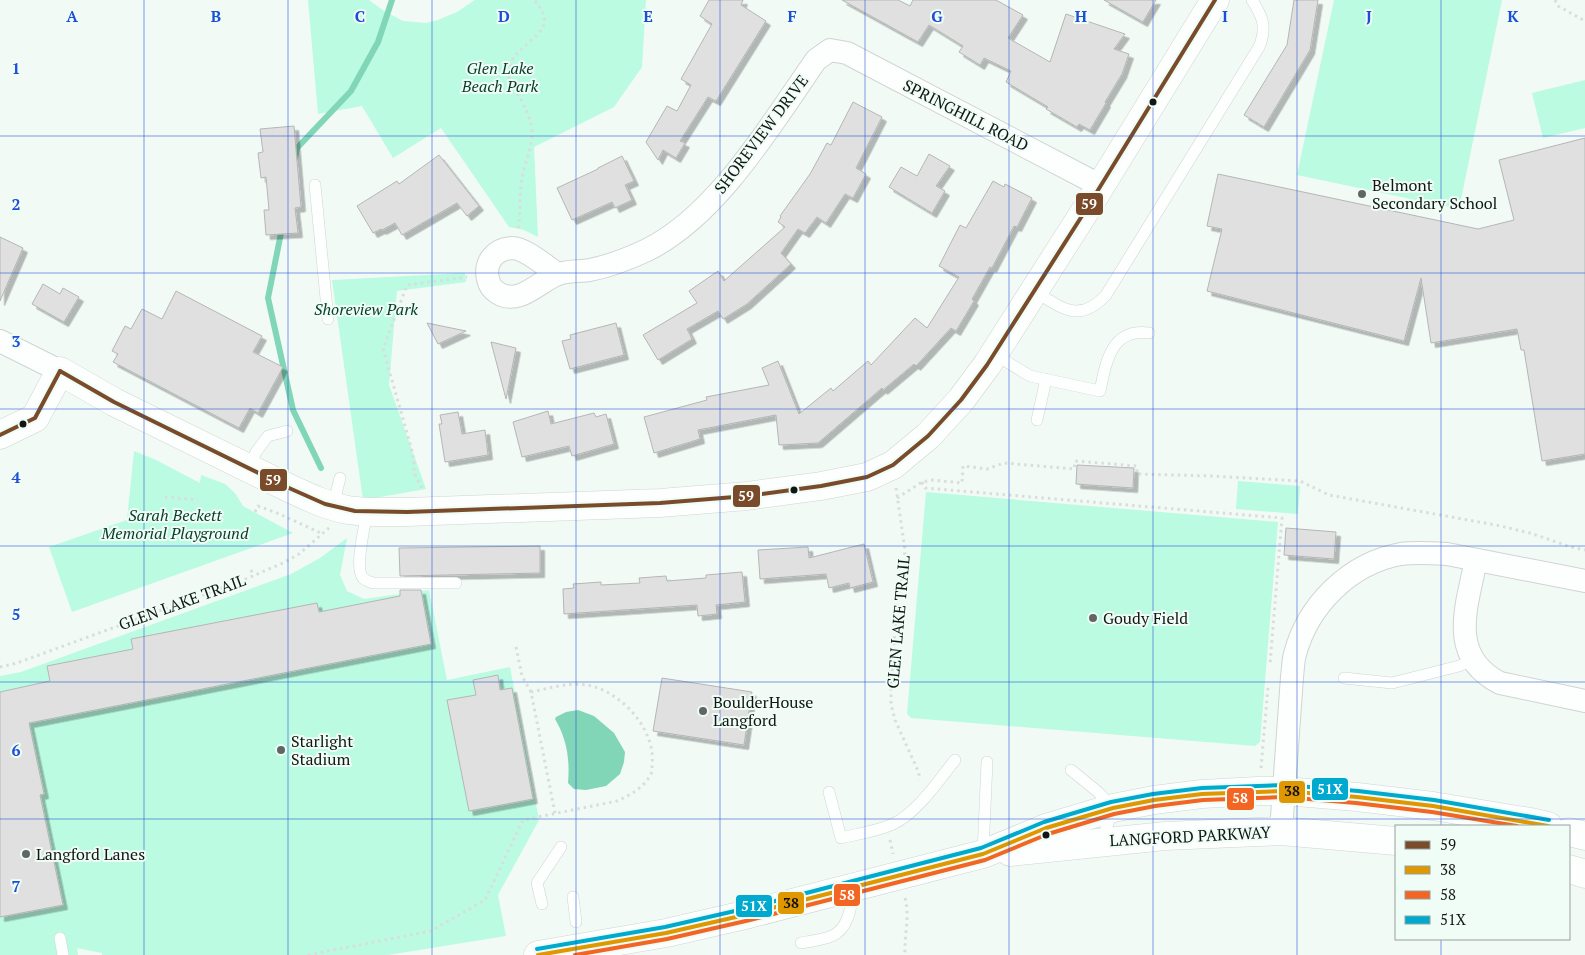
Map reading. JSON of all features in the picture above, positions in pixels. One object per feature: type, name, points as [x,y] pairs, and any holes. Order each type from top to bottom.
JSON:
[{"type":"street","points":[[0,341],[114,402],[312,499],[349,510],[407,512],[660,503],[756,495],[821,486],[867,477],[893,465],[928,436],[961,400],[994,354],[1101,186],[1215,0]]},
{"type":"street","name":"SPRINGHILL ROAD","points":[[830,50],[847,53],[1101,186]]},
{"type":"street","name":"SHOREVIEW DRIVE","points":[[486,272],[488,282],[494,290],[503,296],[513,297],[523,294],[557,274],[588,270],[618,263],[649,249],[681,228],[715,197],[741,166],[816,60],[830,50]]},
{"type":"street","points":[[486,272],[489,262],[495,254],[504,249],[515,248],[525,252],[557,274]]},
{"type":"street","points":[[0,435],[35,418],[60,372]]},
{"type":"street","points":[[1281,831],[1295,655],[1309,619],[1335,587],[1354,573],[1376,562],[1400,554],[1431,553],[1447,554],[1585,581]]},
{"type":"street","points":[[1476,560],[1464,616],[1467,648],[1473,660],[1489,678],[1500,683],[1585,701]]},
{"type":"street","name":"LANGFORD PARKWAY","points":[[538,955],[666,933],[854,887],[983,854],[1046,828],[1113,808],[1154,800],[1202,794],[1284,791],[1357,796],[1433,806],[1544,825]]},
{"type":"street","name":"LANGFORD PARKWAY","points":[[983,854],[1050,849],[1165,836],[1281,831],[1395,840]]},
{"type":"street","points":[[1570,832],[1585,836]]},
{"type":"street","points":[[1570,869],[1585,874]]},
{"type":"lane","points":[[1034,291],[1062,308],[1075,312],[1088,310],[1099,304],[1106,295],[1259,47],[1264,36],[1263,23],[1252,0]]},
{"type":"lane","points":[[315,185],[328,319]]},
{"type":"lane","points":[[994,354],[1030,376],[1100,391],[1107,358],[1116,344],[1125,336],[1135,333],[1150,333]]},
{"type":"lane","points":[[1037,420],[1046,379]]},
{"type":"lane","points":[[249,468],[256,452],[268,436],[287,431]]},
{"type":"lane","points":[[340,478],[349,510],[359,571],[363,578],[373,583],[456,583]]},
{"type":"lane","points":[[1344,678],[1392,683],[1458,666],[1473,660]]},
{"type":"lane","points":[[829,792],[841,838],[894,824],[910,813],[956,760]]},
{"type":"lane","points":[[983,854],[987,762]]},
{"type":"lane","points":[[1071,770],[1098,792],[1113,808],[1102,842]]},
{"type":"lane","points":[[542,904],[537,883],[561,847]]},
{"type":"lane","points":[[801,943],[831,937],[841,931],[847,920],[854,887]]},
{"type":"lane","points":[[573,897],[576,922]]},
{"type":"lane","points":[[60,938],[63,955]]},
{"type":"path","points":[[515,248],[520,218],[522,178],[526,156],[531,144],[532,127],[530,118],[509,80],[508,73],[509,64],[520,50],[541,32],[544,25],[540,6],[534,0]]},
{"type":"path","points":[[1555,0],[1558,6],[1585,21]]},
{"type":"path","points":[[407,512],[419,503],[424,491],[414,473],[411,447],[383,349],[406,285],[466,278],[486,272]]},
{"type":"path","points":[[1269,672],[1282,518],[925,488],[922,482],[932,480],[962,483],[963,466],[987,469],[1004,463],[1074,469],[1075,461],[1137,466],[1137,474],[1211,476],[1300,482],[1329,495],[1496,525],[1585,550]]},
{"type":"path","name":"GLEN LAKE TRAIL","points":[[914,785],[919,780],[918,773],[895,720],[891,704],[891,687],[897,604],[903,574],[904,550],[897,498],[922,482]]},
{"type":"path","points":[[165,497],[198,500]]},
{"type":"path","points":[[255,512],[258,506],[277,512],[323,534]]},
{"type":"path","name":"GLEN LAKE TRAIL","points":[[0,667],[17,663],[254,576],[283,563],[299,554],[349,510]]},
{"type":"path","points":[[251,570],[254,576]]},
{"type":"path","points":[[516,647],[522,676],[531,692],[555,813]]},
{"type":"path","points":[[1261,769],[1268,682]]},
{"type":"path","points":[[308,955],[431,932],[485,900],[523,820],[617,801],[630,795],[642,786],[651,774],[653,756],[650,742],[642,725],[630,710],[612,695],[594,686],[575,684],[531,692]]},
{"type":"green space","name":"Glen Lake Beach Park","points":[[308,0],[369,0],[403,21],[426,23],[457,12],[475,0],[646,0],[642,67],[614,107],[534,147],[538,237],[524,230],[509,227],[441,128],[393,158],[362,106],[318,114]]},
{"type":"green space","points":[[1334,0],[1502,0],[1459,209],[1297,175]]},
{"type":"green space","points":[[1585,80],[1585,128],[1543,138],[1532,93]]},
{"type":"green space","name":"Shoreview Park","points":[[465,273],[466,282],[397,291],[389,385],[426,489],[363,500],[332,280]]},
{"type":"green space","name":"Sarah Beckett Memorial Playground","points":[[134,451],[200,483],[201,475],[225,484],[235,493],[243,506],[293,533],[72,612],[49,547],[127,520]]},
{"type":"green space","points":[[1238,481],[1300,486],[1298,514],[1236,509]]},
{"type":"green space","name":"Goudy Field","points":[[926,492],[1278,522],[1260,742],[1255,746],[911,718],[907,714]]},
{"type":"green space","name":"Starlight Stadium","points":[[347,538],[340,575],[347,591],[364,599],[429,590],[447,680],[510,667],[539,820],[498,895],[506,936],[388,955],[102,955],[102,953],[77,948],[78,955],[0,955],[0,676],[21,672],[291,574],[320,558]]},
{"type":"shaded area","points":[[578,710],[594,716],[614,733],[625,752],[620,774],[606,786],[586,790],[574,789],[568,783],[567,750],[555,719],[566,712]]},
{"type":"building","points":[[709,0],[743,0],[741,5],[766,21],[716,101],[708,97],[680,141],[685,143],[676,158],[663,150],[658,160],[646,142],[667,106],[677,111],[691,85],[681,79],[712,24],[700,16]]},
{"type":"building","points":[[842,0],[898,0],[910,6],[913,0],[996,0],[1023,15],[1008,38],[1050,62],[1066,14],[1125,34],[1114,49],[1129,54],[1122,74],[1090,130],[1079,124],[1077,127],[1046,109],[1048,107],[1006,82],[1011,71],[984,58],[980,65],[959,52],[963,46],[929,25],[918,42]]},
{"type":"building","points":[[1104,0],[1156,0],[1143,22]]},
{"type":"building","points":[[1294,0],[1318,0],[1310,50],[1264,127],[1244,115],[1287,45]]},
{"type":"building","points":[[853,102],[882,117],[856,168],[866,174],[853,198],[845,194],[826,223],[817,217],[805,233],[798,229],[781,253],[791,264],[747,304],[723,319],[718,311],[687,329],[692,339],[658,360],[643,335],[697,303],[689,291],[718,271],[724,281],[785,227],[778,222],[780,216],[810,174],[827,143],[831,145]]},
{"type":"building","points":[[294,126],[301,207],[295,208],[298,233],[266,235],[264,210],[269,210],[266,177],[261,178],[258,153],[263,152],[260,129]]},
{"type":"building","points":[[1585,138],[1585,454],[1542,461],[1524,350],[1521,350],[1517,329],[1431,343],[1421,278],[1404,341],[1207,291],[1222,229],[1207,226],[1218,174],[1478,229],[1514,220],[1499,160]]},
{"type":"building","points":[[929,154],[950,166],[936,186],[945,191],[932,213],[889,187],[901,167],[917,176]]},
{"type":"building","points":[[439,155],[479,206],[467,216],[457,203],[402,235],[395,223],[373,233],[357,206],[397,181],[399,184]]},
{"type":"building","points":[[622,156],[634,181],[625,185],[632,200],[615,208],[612,202],[572,220],[557,188]]},
{"type":"building","points":[[993,181],[1004,187],[1005,184],[1032,198],[1017,227],[1014,226],[992,268],[990,267],[972,299],[974,301],[956,331],[951,328],[916,366],[914,364],[883,390],[882,388],[818,443],[779,445],[776,415],[698,430],[700,439],[654,453],[644,417],[707,400],[706,397],[769,385],[762,368],[778,361],[799,414],[831,388],[833,391],[868,361],[871,365],[915,318],[927,328],[959,277],[939,266],[960,225],[966,228]]},
{"type":"building","points":[[0,237],[23,248],[0,301]]},
{"type":"building","points":[[43,284],[60,294],[63,288],[79,297],[64,322],[32,304]]},
{"type":"building","points":[[176,291],[262,336],[253,352],[283,367],[258,413],[250,408],[239,428],[113,362],[118,354],[112,351],[125,326],[131,329],[142,309],[162,319]]},
{"type":"building","points":[[427,323],[466,331],[438,344]]},
{"type":"building","points":[[616,323],[624,355],[570,369],[562,341],[571,339],[570,335]]},
{"type":"building","points":[[491,342],[516,348],[506,399]]},
{"type":"building","points":[[548,411],[551,424],[594,413],[596,417],[606,414],[614,444],[572,456],[569,446],[522,457],[513,422]]},
{"type":"building","points":[[458,412],[462,434],[485,430],[488,455],[445,462],[439,424],[442,424],[440,415]]},
{"type":"building","points":[[1077,465],[1134,468],[1133,488],[1076,484]]},
{"type":"building","points":[[1286,528],[1336,532],[1334,559],[1284,555]]},
{"type":"building","points":[[864,544],[873,582],[850,588],[849,583],[829,588],[826,574],[760,579],[758,550],[808,547],[809,558]]},
{"type":"building","points":[[540,546],[540,573],[400,576],[399,548]]},
{"type":"building","points":[[742,572],[745,602],[716,605],[717,614],[698,616],[697,605],[564,614],[563,589],[574,588],[573,584],[601,582],[601,585],[640,583],[639,578],[666,576],[667,581],[706,578],[706,575]]},
{"type":"building","points":[[400,590],[421,590],[431,644],[29,723],[44,794],[40,795],[63,905],[0,917],[0,692],[50,681],[47,666],[133,649],[131,639],[317,603],[319,612],[400,596]]},
{"type":"building","points":[[498,675],[500,690],[512,688],[533,799],[469,811],[447,700],[476,695],[473,680]]},
{"type":"building","name":"BoulderHouse Langford","points":[[662,678],[752,692],[744,745],[653,731]]},
{"type":"waterway","points":[[295,159],[297,148],[351,91],[378,42],[392,0]]},
{"type":"waterway","points":[[282,228],[268,298],[293,410],[321,468]]},
{"type":"transit line","name":"59","points":[[60,371],[114,402],[289,488],[325,504],[355,511],[407,512],[660,503],[747,496],[821,486],[867,477],[893,465],[928,436],[961,400],[987,365],[1087,208],[1215,0]]},
{"type":"transit line","name":"59","points":[[0,435],[35,418],[60,371]]},
{"type":"transit line","name":"51X","points":[[537,949],[665,927],[748,908],[981,848],[1044,822],[1111,802],[1153,794],[1202,788],[1285,785],[1434,800],[1549,820]]},
{"type":"transit line","name":"38","points":[[538,955],[666,933],[749,914],[983,854],[1046,828],[1113,808],[1154,800],[1202,794],[1284,791],[1433,806],[1542,825]]},
{"type":"transit line","name":"58","points":[[575,955],[667,939],[750,920],[985,860],[1048,834],[1114,814],[1155,806],[1203,800],[1284,797],[1432,812],[1511,825]]},
{"type":"place","name":"Belmont Secondary School","points":[[1362,194]]},
{"type":"place","name":"Goudy Field","points":[[1093,618]]},
{"type":"place","name":"BoulderHouse Langford","points":[[703,711]]},
{"type":"place","name":"Starlight Stadium","points":[[281,750]]},
{"type":"place","name":"Langford Lanes","points":[[26,854]]}]
